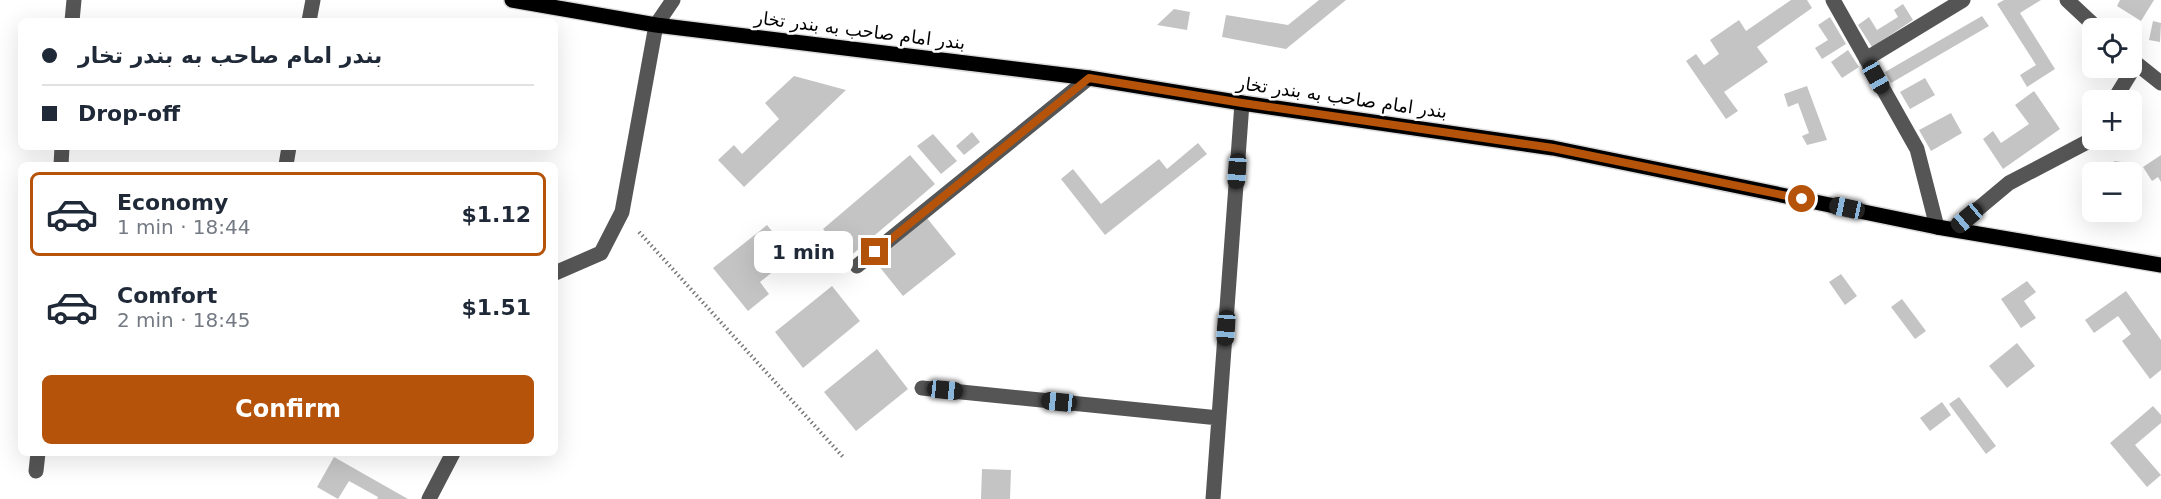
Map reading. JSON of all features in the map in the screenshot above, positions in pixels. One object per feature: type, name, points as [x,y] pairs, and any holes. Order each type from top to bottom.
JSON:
[{"type":"main road","name":"بندر امام صاحب به بندر تخار","points":[[512,0],[656,25],[1089,78],[1242,103],[1553,148],[1937,227],[2161,265]]},
{"type":"street","points":[[72,18],[74,0]]},
{"type":"street","points":[[310,18],[313,0]]},
{"type":"street","points":[[558,272],[601,253],[622,212],[656,25],[673,0]]},
{"type":"street","points":[[1833,0],[1917,149],[1937,227]]},
{"type":"street","points":[[1866,59],[1963,0]]},
{"type":"street","points":[[2067,0],[2086,18]]},
{"type":"street","points":[[2142,68],[2161,83]]},
{"type":"street","points":[[857,266],[1089,78]]},
{"type":"street","points":[[1213,499],[1242,103]]},
{"type":"street","points":[[1953,229],[2009,183],[2082,145]]},
{"type":"street","points":[[922,388],[1219,418]]},
{"type":"street","points":[[36,471],[38,456]]},
{"type":"street","points":[[429,499],[451,456]]},
{"type":"path","points":[[622,212],[844,458]]},
{"type":"building","points":[[1319,0],[1346,0],[1286,49],[1222,37],[1226,15],[1288,25]]},
{"type":"building","points":[[1791,0],[1807,0],[1812,8],[1757,47],[1768,62],[1724,92],[1738,111],[1726,119],[1686,61],[1696,54],[1704,65],[1719,54],[1710,40],[1739,20],[1746,31]]},
{"type":"building","points":[[2004,0],[2041,0],[2020,13],[2055,69],[2027,87],[2020,75],[2036,65],[1997,4]]},
{"type":"building","points":[[2120,0],[2154,0],[2142,19],[2117,6]]},
{"type":"building","points":[[1903,4],[1913,20],[1872,47],[1858,25],[1869,17],[1877,30],[1898,17],[1894,10]]},
{"type":"building","points":[[1174,9],[1190,12],[1187,30],[1157,25]]},
{"type":"building","points":[[1982,16],[1989,26],[1891,83],[1885,72]]},
{"type":"building","points":[[1830,17],[1846,44],[1822,59],[1815,48],[1828,40],[1818,25]]},
{"type":"building","points":[[2153,21],[2161,23],[2160,42],[2149,40]]},
{"type":"building","points":[[1848,50],[1859,67],[1842,78],[1831,62]]},
{"type":"building","points":[[794,76],[846,90],[744,187],[718,160],[734,145],[742,154],[779,119],[765,103]]},
{"type":"building","points":[[1925,78],[1935,95],[1910,109],[1900,92]]},
{"type":"building","points":[[1807,86],[1827,140],[1807,145],[1802,136],[1809,133],[1798,103],[1788,107],[1784,94]]},
{"type":"building","points":[[2034,91],[2060,129],[2003,169],[1983,139],[1993,131],[2001,143],[2029,124],[2015,105]]},
{"type":"building","points":[[1951,113],[1962,133],[1931,151],[1919,130]]},
{"type":"building","points":[[972,132],[980,142],[964,155],[956,146]]},
{"type":"building","points":[[933,134],[957,161],[941,174],[917,146]]},
{"type":"building","points":[[1198,143],[1207,154],[1105,235],[1061,179],[1073,169],[1101,204],[1159,159],[1167,169]]},
{"type":"building","points":[[910,155],[935,184],[848,258],[823,229]]},
{"type":"building","points":[[2161,155],[2161,182],[2158,177],[2152,181],[2143,167]]},
{"type":"building","points":[[927,218],[956,254],[903,296],[874,260]]},
{"type":"building","points":[[767,225],[792,256],[760,282],[769,294],[748,311],[713,268]]},
{"type":"building","points":[[1841,274],[1857,296],[1845,305],[1829,282]]},
{"type":"building","points":[[2027,281],[2036,292],[2024,301],[2036,318],[2021,328],[2001,299]]},
{"type":"building","points":[[832,286],[860,321],[803,368],[775,332]]},
{"type":"building","points":[[2126,291],[2161,340],[2161,370],[2150,379],[2122,341],[2131,334],[2118,316],[2094,333],[2085,320]]},
{"type":"building","points":[[1902,299],[1926,331],[1915,339],[1891,307]]},
{"type":"building","points":[[2017,343],[2035,366],[2007,388],[1989,366]]},
{"type":"building","points":[[877,349],[908,389],[856,431],[824,392]]},
{"type":"building","points":[[1959,397],[1996,446],[1986,454],[1949,404]]},
{"type":"building","points":[[1942,402],[1951,415],[1930,431],[1920,418]]},
{"type":"building","points":[[2153,406],[2161,415],[2161,423],[2135,445],[2161,475],[2147,487],[2110,443]]},
{"type":"building","points":[[334,457],[408,499],[377,499],[378,497],[349,481],[338,499],[317,487]]},
{"type":"building","points":[[982,469],[1011,470],[1010,499],[981,499]]},
{"type":"route","points":[[875,252],[1089,78],[1242,103],[1553,148],[1802,199]]}]
